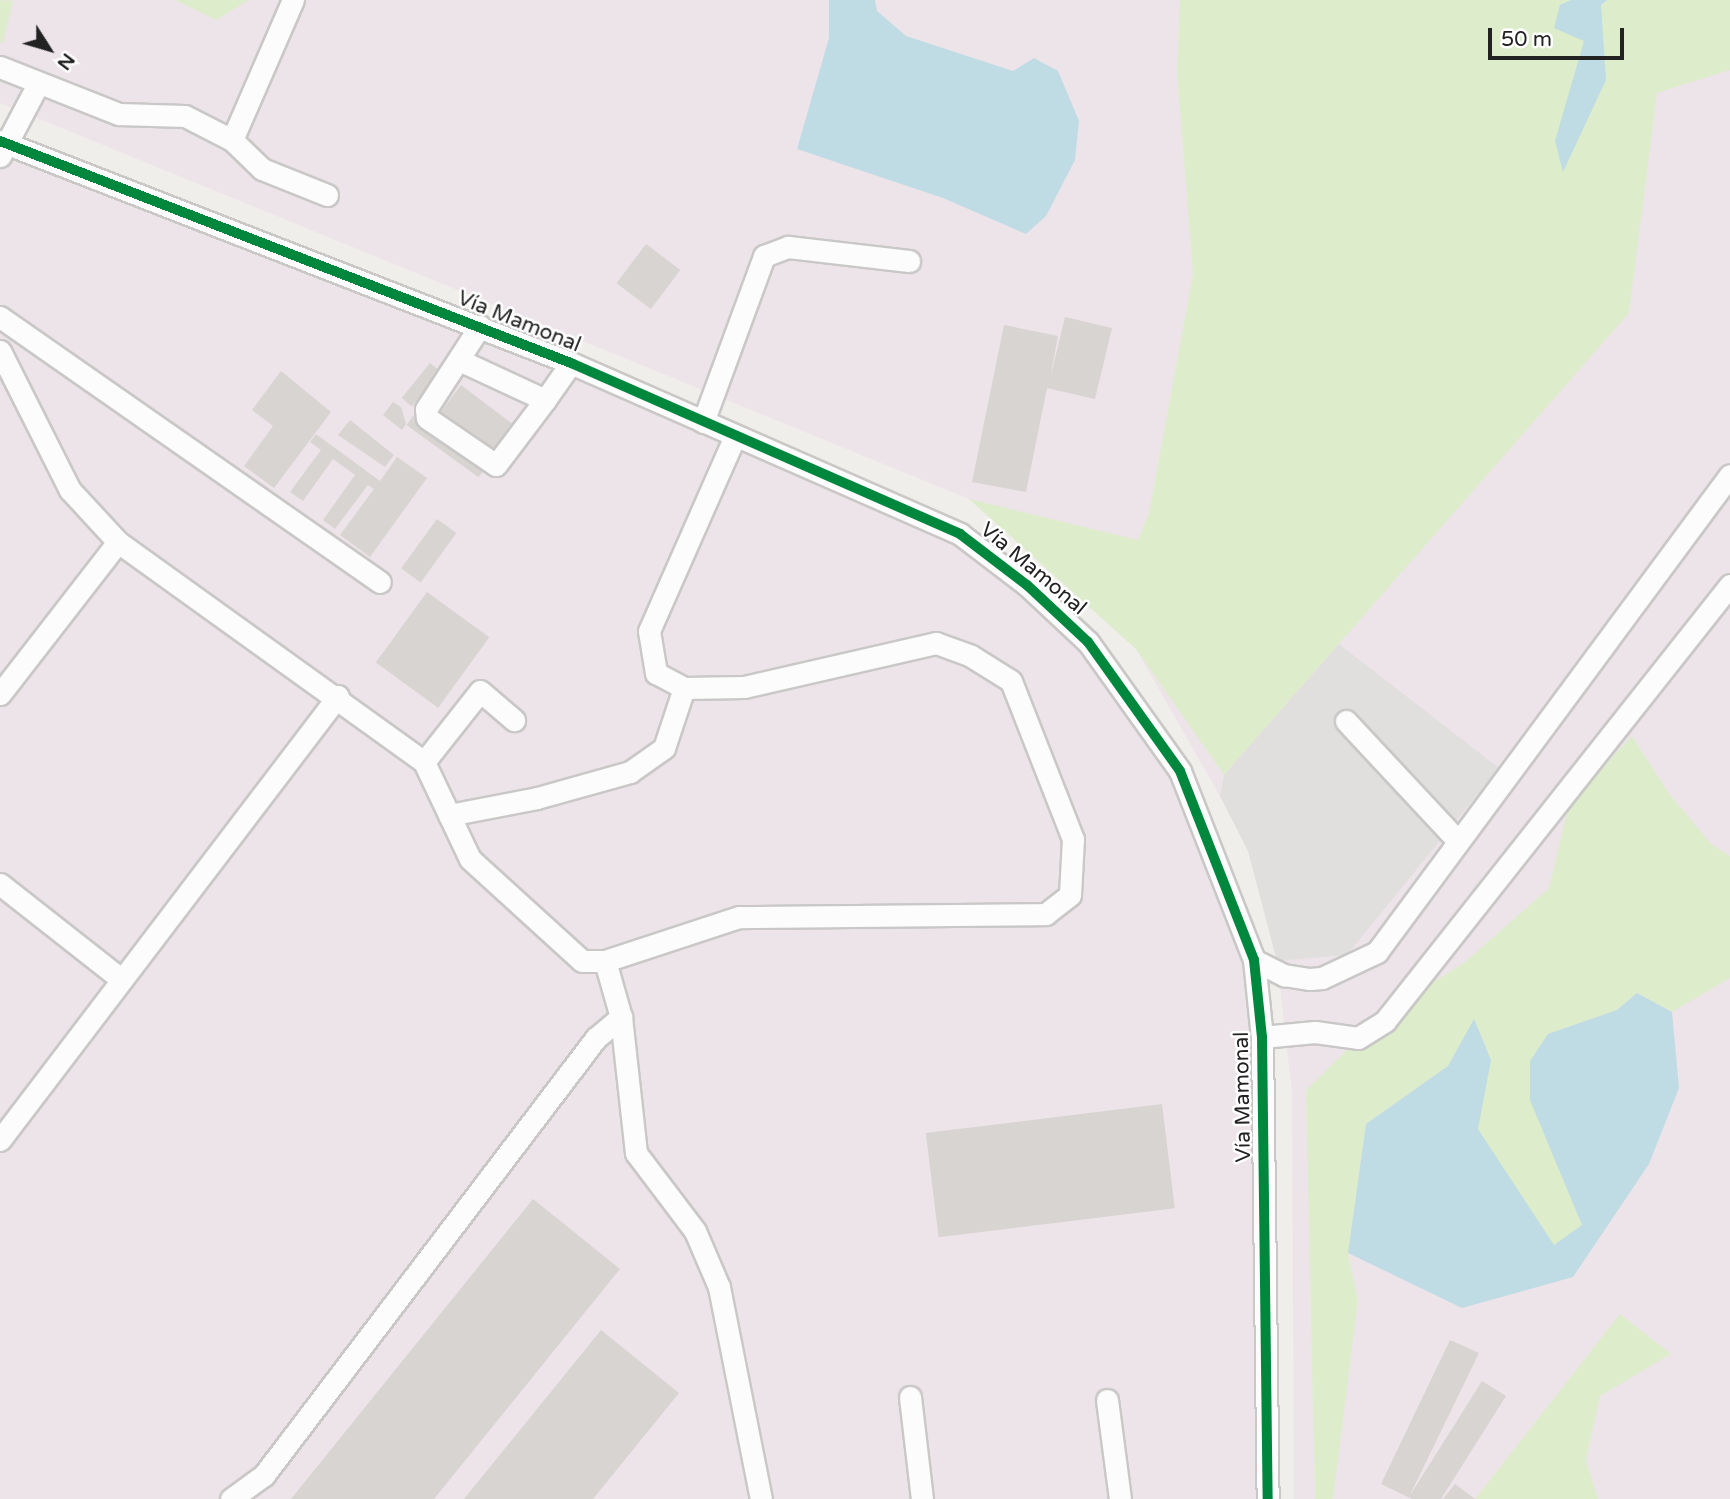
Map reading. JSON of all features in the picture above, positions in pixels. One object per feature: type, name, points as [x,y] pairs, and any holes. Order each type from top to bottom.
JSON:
[{"type":"street","points":[[232,140],[293,0]]},
{"type":"street","points":[[0,67],[118,114],[185,117],[232,140],[262,169],[327,195]]},
{"type":"street","points":[[3,147],[38,84]]},
{"type":"street","name":"Vía Mamonal","points":[[3,147],[480,326],[571,363],[960,534],[1027,585],[1088,642],[1180,771],[1254,960],[1262,1037],[1268,1499]]},
{"type":"street","points":[[703,422],[764,256],[788,247],[909,261]]},
{"type":"street","points":[[0,317],[380,582]]},
{"type":"street","points":[[480,326],[426,415],[491,464],[505,458],[571,363]]},
{"type":"street","points":[[0,351],[70,491],[118,542],[338,696],[424,762],[470,859],[582,961],[605,961],[739,917],[1046,914],[1070,895],[1073,839],[1011,681],[971,656],[936,643],[744,687],[684,688],[656,673],[649,631],[735,436]]},
{"type":"street","points":[[459,360],[545,400]]},
{"type":"street","points":[[1254,960],[1284,975],[1310,979],[1322,978],[1377,952],[1457,840],[1730,475]]},
{"type":"street","points":[[0,694],[118,542]]},
{"type":"street","points":[[1262,1037],[1315,1032],[1358,1038],[1385,1021],[1730,585]]},
{"type":"street","points":[[449,816],[537,799],[630,772],[664,748],[684,688]]},
{"type":"street","points":[[424,762],[480,691],[514,720]]},
{"type":"street","points":[[0,1140],[338,696]]},
{"type":"street","points":[[1346,721],[1457,840]]},
{"type":"street","points":[[0,884],[122,980]]},
{"type":"street","points":[[605,961],[621,1017],[636,1153],[695,1231],[719,1287],[761,1499]]},
{"type":"street","points":[[231,1499],[264,1475],[596,1038],[621,1017]]},
{"type":"street","points":[[910,1397],[922,1499]]},
{"type":"street","points":[[1107,1400],[1120,1499]]},
{"type":"shaded area","points":[[0,0],[1730,0],[1730,1499],[1294,1499],[1292,1093],[1277,961],[1246,842],[1136,649],[969,499],[0,103]]},
{"type":"shaded area","points":[[0,141],[960,534],[1088,642],[1180,771],[1254,960],[1268,1499],[0,1499]]},
{"type":"shaded area","points":[[1339,644],[1499,768],[1347,955],[1277,961],[1248,851],[1220,796],[1224,775]]},
{"type":"green space","points":[[0,0],[13,1],[3,43],[0,42]]},
{"type":"green space","points":[[175,0],[249,0],[216,20]]},
{"type":"green space","points":[[1180,0],[1730,0],[1730,70],[1657,93],[1629,313],[1224,775],[1136,649],[969,499],[1138,540],[1149,513],[1193,274],[1177,72]]},
{"type":"green space","points":[[1632,736],[1668,792],[1711,844],[1730,856],[1730,978],[1672,1012],[1637,993],[1617,1010],[1548,1034],[1560,1170],[1582,1225],[1554,1246],[1477,1129],[1491,1060],[1474,1020],[1448,1066],[1366,1124],[1348,1253],[1358,1300],[1333,1499],[1315,1499],[1306,1090],[1384,1014],[1465,962],[1549,888],[1569,805]]},
{"type":"green space","points":[[1620,1314],[1671,1354],[1600,1396],[1586,1460],[1598,1499],[1475,1499]]},
{"type":"water","points":[[829,0],[875,0],[877,11],[906,36],[1013,71],[1034,58],[1058,71],[1079,121],[1075,160],[1046,216],[1026,234],[943,198],[797,149],[829,38]]},
{"type":"water","points":[[1571,0],[1607,0],[1601,5],[1606,80],[1563,172],[1555,141],[1584,41],[1554,28],[1560,5]]},
{"type":"water","points":[[1637,993],[1672,1012],[1679,1088],[1649,1164],[1573,1277],[1462,1308],[1348,1253],[1366,1124],[1448,1066],[1474,1019],[1491,1060],[1478,1129],[1554,1245],[1582,1225],[1530,1100],[1530,1061],[1548,1034],[1617,1010]]},
{"type":"building","points":[[646,244],[680,270],[651,309],[617,283]]},
{"type":"building","points":[[1065,317],[1112,328],[1095,399],[1047,388],[1026,492],[972,482],[1004,325],[1058,336],[1050,379]]},
{"type":"building","points":[[430,363],[440,371],[412,406],[402,398]]},
{"type":"building","points":[[281,371],[331,412],[274,488],[244,466],[273,426],[252,410]]},
{"type":"building","points":[[461,385],[520,430],[497,460],[438,415]]},
{"type":"building","points":[[393,402],[401,407],[406,424],[402,430],[383,415]]},
{"type":"building","points":[[413,416],[485,468],[479,477],[407,425]]},
{"type":"building","points":[[350,420],[394,455],[385,467],[338,435]]},
{"type":"building","points":[[316,434],[380,481],[397,457],[427,478],[370,557],[340,535],[374,489],[368,485],[335,529],[323,520],[355,475],[333,459],[303,501],[290,492],[321,450],[310,442]]},
{"type":"building","points":[[437,519],[456,533],[421,582],[401,568]]},
{"type":"building","points":[[427,592],[489,637],[438,708],[376,662]]},
{"type":"building","points":[[1162,1104],[1175,1208],[939,1237],[926,1133]]},
{"type":"building","points":[[533,1199],[620,1269],[434,1499],[291,1499]]},
{"type":"building","points":[[601,1330],[679,1393],[593,1499],[464,1499]]},
{"type":"building","points":[[1450,1340],[1479,1353],[1409,1497],[1482,1381],[1506,1396],[1441,1499],[1412,1499],[1381,1484]]},
{"type":"building","points":[[1455,1484],[1475,1499],[1443,1499]]},
{"type":"cycle path","points":[[0,141],[571,363],[960,534],[1027,585],[1088,642],[1180,771],[1254,960],[1262,1037],[1268,1499]]}]
